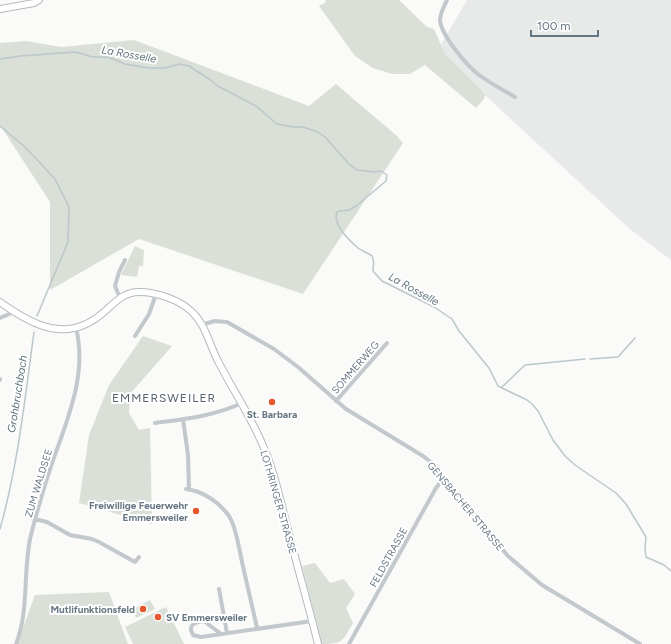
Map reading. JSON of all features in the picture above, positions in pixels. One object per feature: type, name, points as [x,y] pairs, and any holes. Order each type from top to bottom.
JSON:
[{"type":"main road","points":[[0,8],[34,3],[39,0]]},
{"type":"main road","points":[[0,302],[14,312],[35,323],[53,329],[68,330],[82,327],[94,320],[120,298],[139,292],[156,294],[175,301],[187,308],[197,318],[201,325]]},
{"type":"main road","name":"LOTHRINGER STRASSE","points":[[201,325],[218,362],[256,428],[269,461],[318,644]]},
{"type":"street","points":[[447,0],[440,20],[446,37],[475,72],[515,98]]},
{"type":"street","points":[[120,298],[114,286],[126,260]]},
{"type":"street","points":[[135,336],[149,314],[156,294]]},
{"type":"street","points":[[0,318],[14,312]]},
{"type":"street","name":"GENSBACHER STRASSE","points":[[201,325],[215,322],[227,322],[233,325],[287,358],[346,408],[423,456],[438,470],[443,479],[448,483],[508,556],[542,585],[640,644]]},
{"type":"street","name":"ZUM WALDSEE","points":[[16,644],[22,626],[30,541],[35,519],[51,466],[66,424],[79,370],[79,348],[76,328]]},
{"type":"street","name":"SOMMERWEG","points":[[336,401],[387,343]]},
{"type":"street","points":[[155,423],[205,416],[242,403]]},
{"type":"street","points":[[183,419],[188,455],[188,490],[201,493],[215,500],[230,517],[236,533],[257,628]]},
{"type":"street","name":"FELDSTRASSE","points":[[348,644],[436,488],[443,479]]},
{"type":"street","points":[[35,519],[47,522],[70,535],[99,542],[134,562],[139,557]]},
{"type":"street","points":[[219,589],[227,633]]},
{"type":"street","points":[[224,617],[196,622],[193,624],[191,631],[193,635],[201,637],[312,621]]},
{"type":"street","points":[[204,620],[221,634]]},
{"type":"shaded area","points":[[325,0],[399,0],[427,27],[434,29],[445,54],[483,92],[485,95],[484,99],[476,108],[425,65],[410,74],[392,74],[373,68],[355,56],[319,6],[326,2]]},
{"type":"shaded area","points":[[467,0],[671,0],[671,260],[631,230],[437,51]]},
{"type":"shaded area","points":[[134,40],[309,106],[336,84],[397,136],[403,143],[303,294],[139,239],[50,290],[50,202],[0,125],[0,43],[26,41],[61,47]]},
{"type":"shaded area","points":[[135,246],[144,250],[143,266],[139,266],[137,277],[121,275]]},
{"type":"shaded area","points":[[143,336],[172,346],[130,394],[129,413],[139,430],[150,428],[152,524],[79,503],[89,435],[109,385]]},
{"type":"shaded area","points":[[315,563],[330,583],[344,579],[355,594],[346,608],[353,623],[344,638],[339,642],[322,644],[302,566]]},
{"type":"shaded area","points":[[109,592],[128,644],[17,644],[35,595]]},
{"type":"shaded area","name":"Mutlifunktionsfeld","points":[[150,600],[155,609],[136,618],[132,609]]},
{"type":"shaded area","name":"SV Emmersweiler","points":[[166,607],[184,644],[133,644],[125,627]]},
{"type":"waterway","name":"La Rosselle","points":[[0,59],[76,52],[92,57],[108,57],[125,64],[149,68],[165,68],[179,64],[189,66],[218,86],[256,106],[277,124],[303,127],[318,132],[326,138],[349,164],[357,170],[374,172],[381,171],[387,175],[386,181],[356,206],[349,210],[337,212],[336,217],[339,227],[358,248],[372,256],[374,261],[373,271],[382,281],[434,307],[452,319],[459,331],[489,368],[498,386],[532,404],[538,411],[553,440],[565,456],[575,465],[616,493],[626,504],[646,537],[646,557],[664,565],[671,571]]},
{"type":"waterway","name":"Grohbruchbach","points":[[0,126],[25,147],[55,179],[69,207],[68,242],[37,316]]},
{"type":"waterway","name":"Grohbruchbach","points":[[0,529],[12,480],[34,332]]},
{"type":"waterway","points":[[590,359],[618,357],[635,338]]},
{"type":"waterway","points":[[502,387],[525,365],[585,359]]},
{"type":"place","name":"St. Barbara","points":[[272,402]]},
{"type":"place","name":"Freiwillige Feuerwehr Emmersweiler","points":[[196,511]]},
{"type":"place","name":"Mutlifunktionsfeld","points":[[143,609]]},
{"type":"place","name":"SV Emmersweiler","points":[[158,617]]},
{"type":"district","name":"EMMERSWEILER","points":[[164,398]]}]
